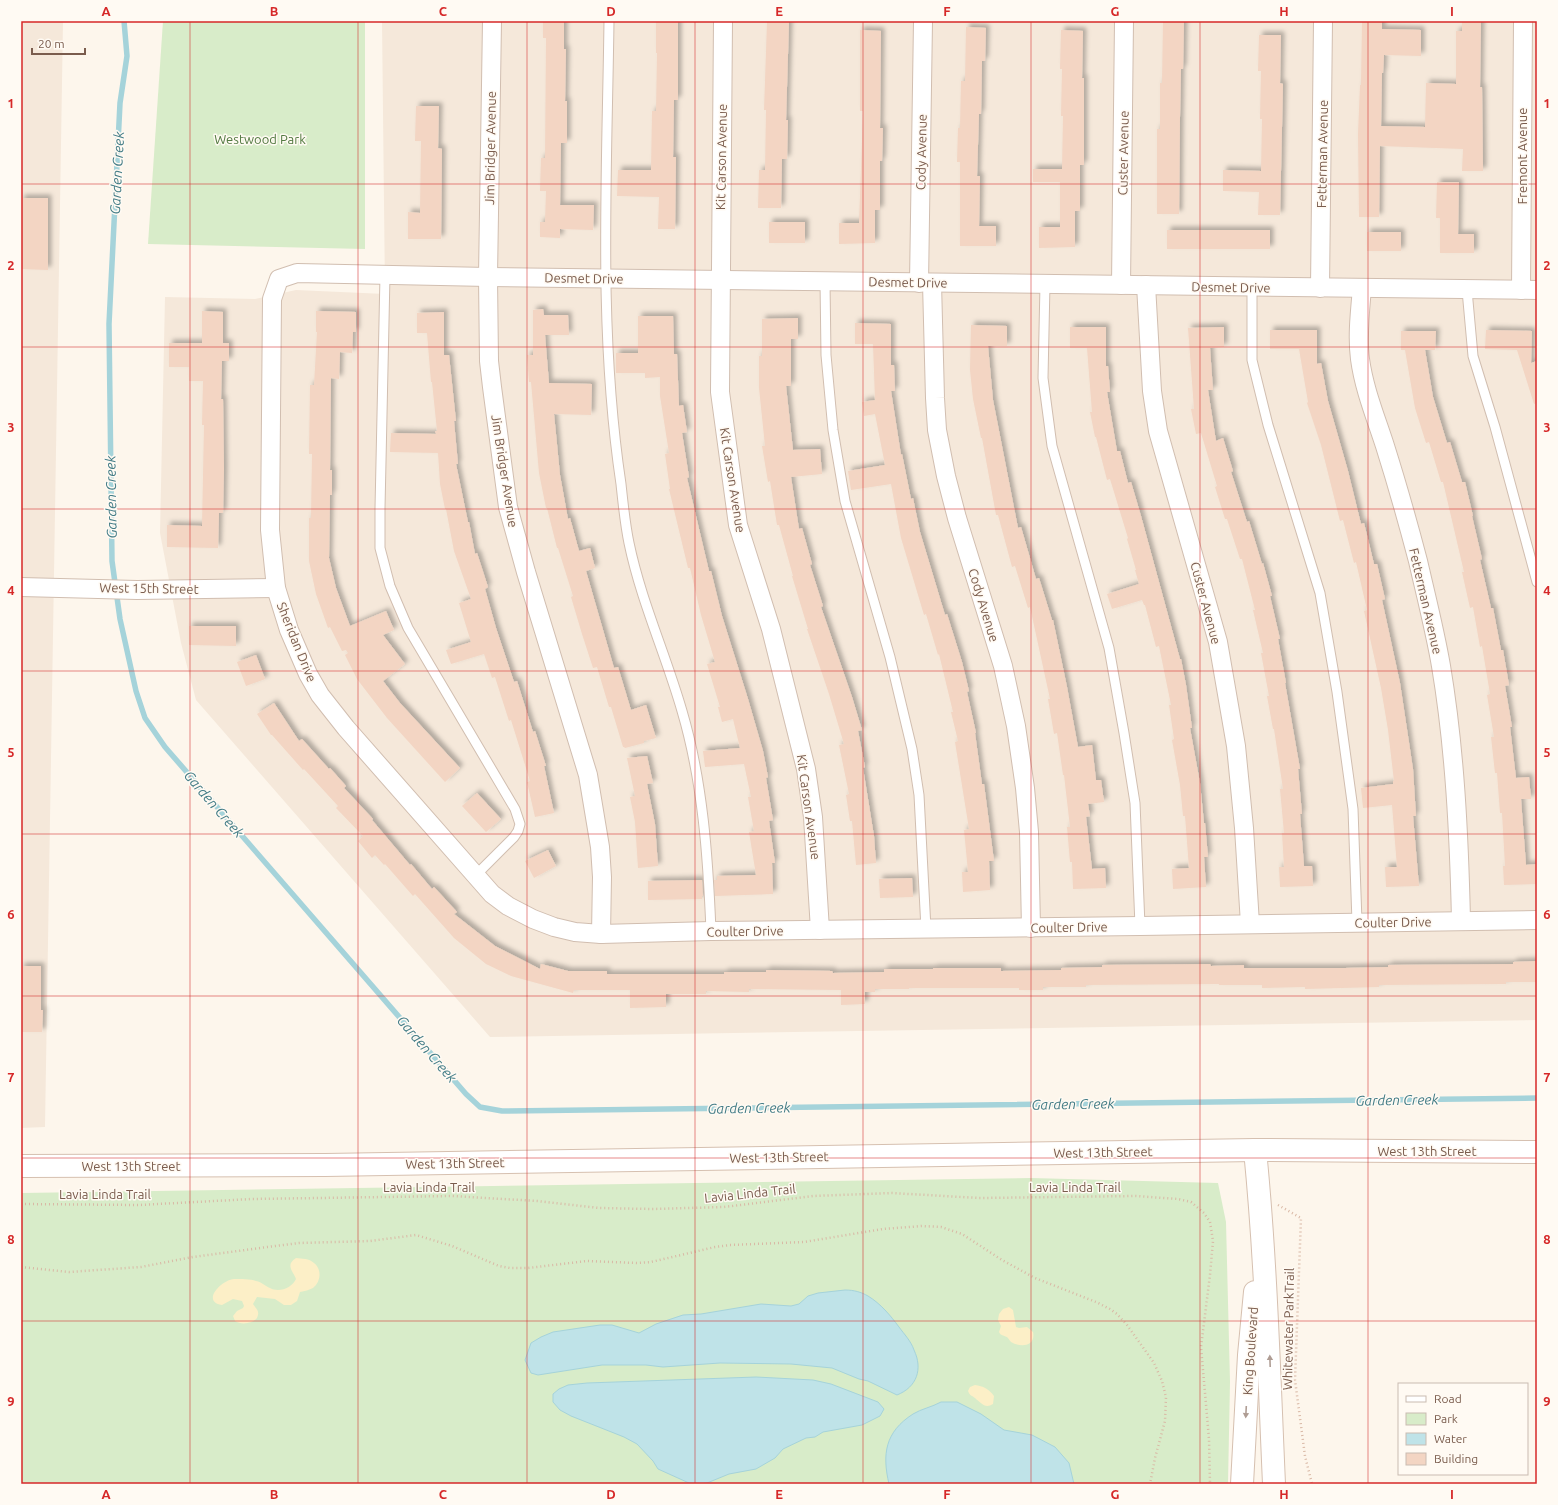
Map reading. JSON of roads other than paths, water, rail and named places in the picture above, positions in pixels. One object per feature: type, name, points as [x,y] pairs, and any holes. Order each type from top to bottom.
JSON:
[{"type":"main road","name":"West 13th Street","points":[[21,1166],[333,1165],[1255,1150],[1537,1152]]},
{"type":"main road","name":"King Boulevard","points":[[1255,1150],[1261,1211],[1270,1358],[1274,1484]]},
{"type":"main road","name":"King Boulevard","points":[[1242,1484],[1249,1355],[1261,1211]]},
{"type":"street","name":"Jim Bridger Avenue","points":[[492,21],[488,277],[489,360],[492,387],[508,507],[526,572],[588,775],[600,847],[602,877],[602,934]]},
{"type":"street","name":"Kit Carson Avenue","points":[[723,21],[720,392],[738,525],[771,629],[806,769],[813,817],[820,930]]},
{"type":"street","name":"Cody Avenue","points":[[923,21],[926,283],[938,430],[946,476],[957,518],[1002,666],[1016,726],[1025,788],[1029,832],[1031,928]]},
{"type":"street","name":"Custer Avenue","points":[[1121,285],[1124,21]]},
{"type":"street","name":"Fetterman Avenue","points":[[1320,288],[1323,21]]},
{"type":"street","name":"Fremont Avenue","points":[[1523,21],[1529,290]]},
{"type":"street","name":"Desmet Drive","points":[[279,279],[297,273],[606,279],[1529,290]]},
{"type":"street","name":"Sheridan Drive","points":[[279,279],[272,299],[270,530],[276,588],[294,642],[308,674],[320,695],[346,728],[492,894],[508,906],[533,919],[554,927],[575,932],[602,934]]},
{"type":"street","name":"Custer Avenue","points":[[1146,285],[1152,391],[1158,431],[1218,642],[1236,746],[1244,828],[1250,924]]},
{"type":"street","name":"Fetterman Avenue","points":[[1362,288],[1360,359],[1368,392],[1390,461],[1418,561],[1440,665],[1451,743],[1460,846],[1461,920]]},
{"type":"street","name":"West 15th Street","points":[[21,587],[137,590],[276,588]]},
{"type":"street","name":"Coulter Drive","points":[[602,934],[711,931],[1031,928],[1461,920],[1537,920]]},
{"type":"lane","points":[[608,21],[606,279],[607,347],[614,436],[629,543],[647,611],[682,711],[694,759],[709,874],[711,931]]},
{"type":"lane","points":[[385,275],[380,548],[390,586],[408,628],[515,809],[520,824],[514,837],[475,876]]},
{"type":"lane","points":[[825,282],[826,355],[832,430],[845,501],[890,657],[912,749],[919,795],[926,929]]},
{"type":"lane","points":[[1045,284],[1043,378],[1052,446],[1109,648],[1135,803],[1140,926]]},
{"type":"lane","points":[[1252,287],[1252,360],[1268,425],[1320,593],[1337,692],[1353,809],[1357,922]]},
{"type":"lane","points":[[1468,290],[1473,356],[1495,427],[1537,582]]},
{"type":"water","points":[[845,1290],[863,1293],[877,1303],[892,1318],[911,1344],[917,1357],[918,1370],[914,1382],[904,1392],[897,1395],[868,1381],[832,1368],[791,1364],[720,1363],[663,1367],[646,1365],[602,1365],[538,1375],[531,1373],[525,1360],[531,1343],[553,1332],[600,1325],[612,1325],[639,1333],[656,1324],[683,1315],[701,1314],[761,1304],[791,1306],[799,1304],[808,1296],[818,1293]]},
{"type":"water","points":[[756,1377],[813,1380],[831,1384],[878,1402],[884,1409],[880,1416],[862,1425],[823,1432],[815,1437],[806,1438],[783,1449],[775,1458],[756,1469],[729,1474],[707,1483],[698,1484],[689,1483],[658,1469],[653,1461],[637,1444],[624,1437],[571,1416],[560,1410],[553,1402],[553,1394],[559,1389],[568,1385]]},
{"type":"water","points":[[941,1402],[957,1402],[981,1414],[1004,1430],[1032,1435],[1055,1447],[1069,1463],[1074,1484],[889,1484],[886,1453],[891,1436],[896,1428],[913,1414]]},
{"type":"waterway","name":"Garden Creek","points":[[124,21],[127,56],[120,103],[109,324],[112,561],[120,619],[136,691],[145,718],[165,747],[466,1094],[480,1107],[502,1111],[1537,1098]]},
{"type":"park label","name":"Westwood Park","points":[[260,139]]}]
